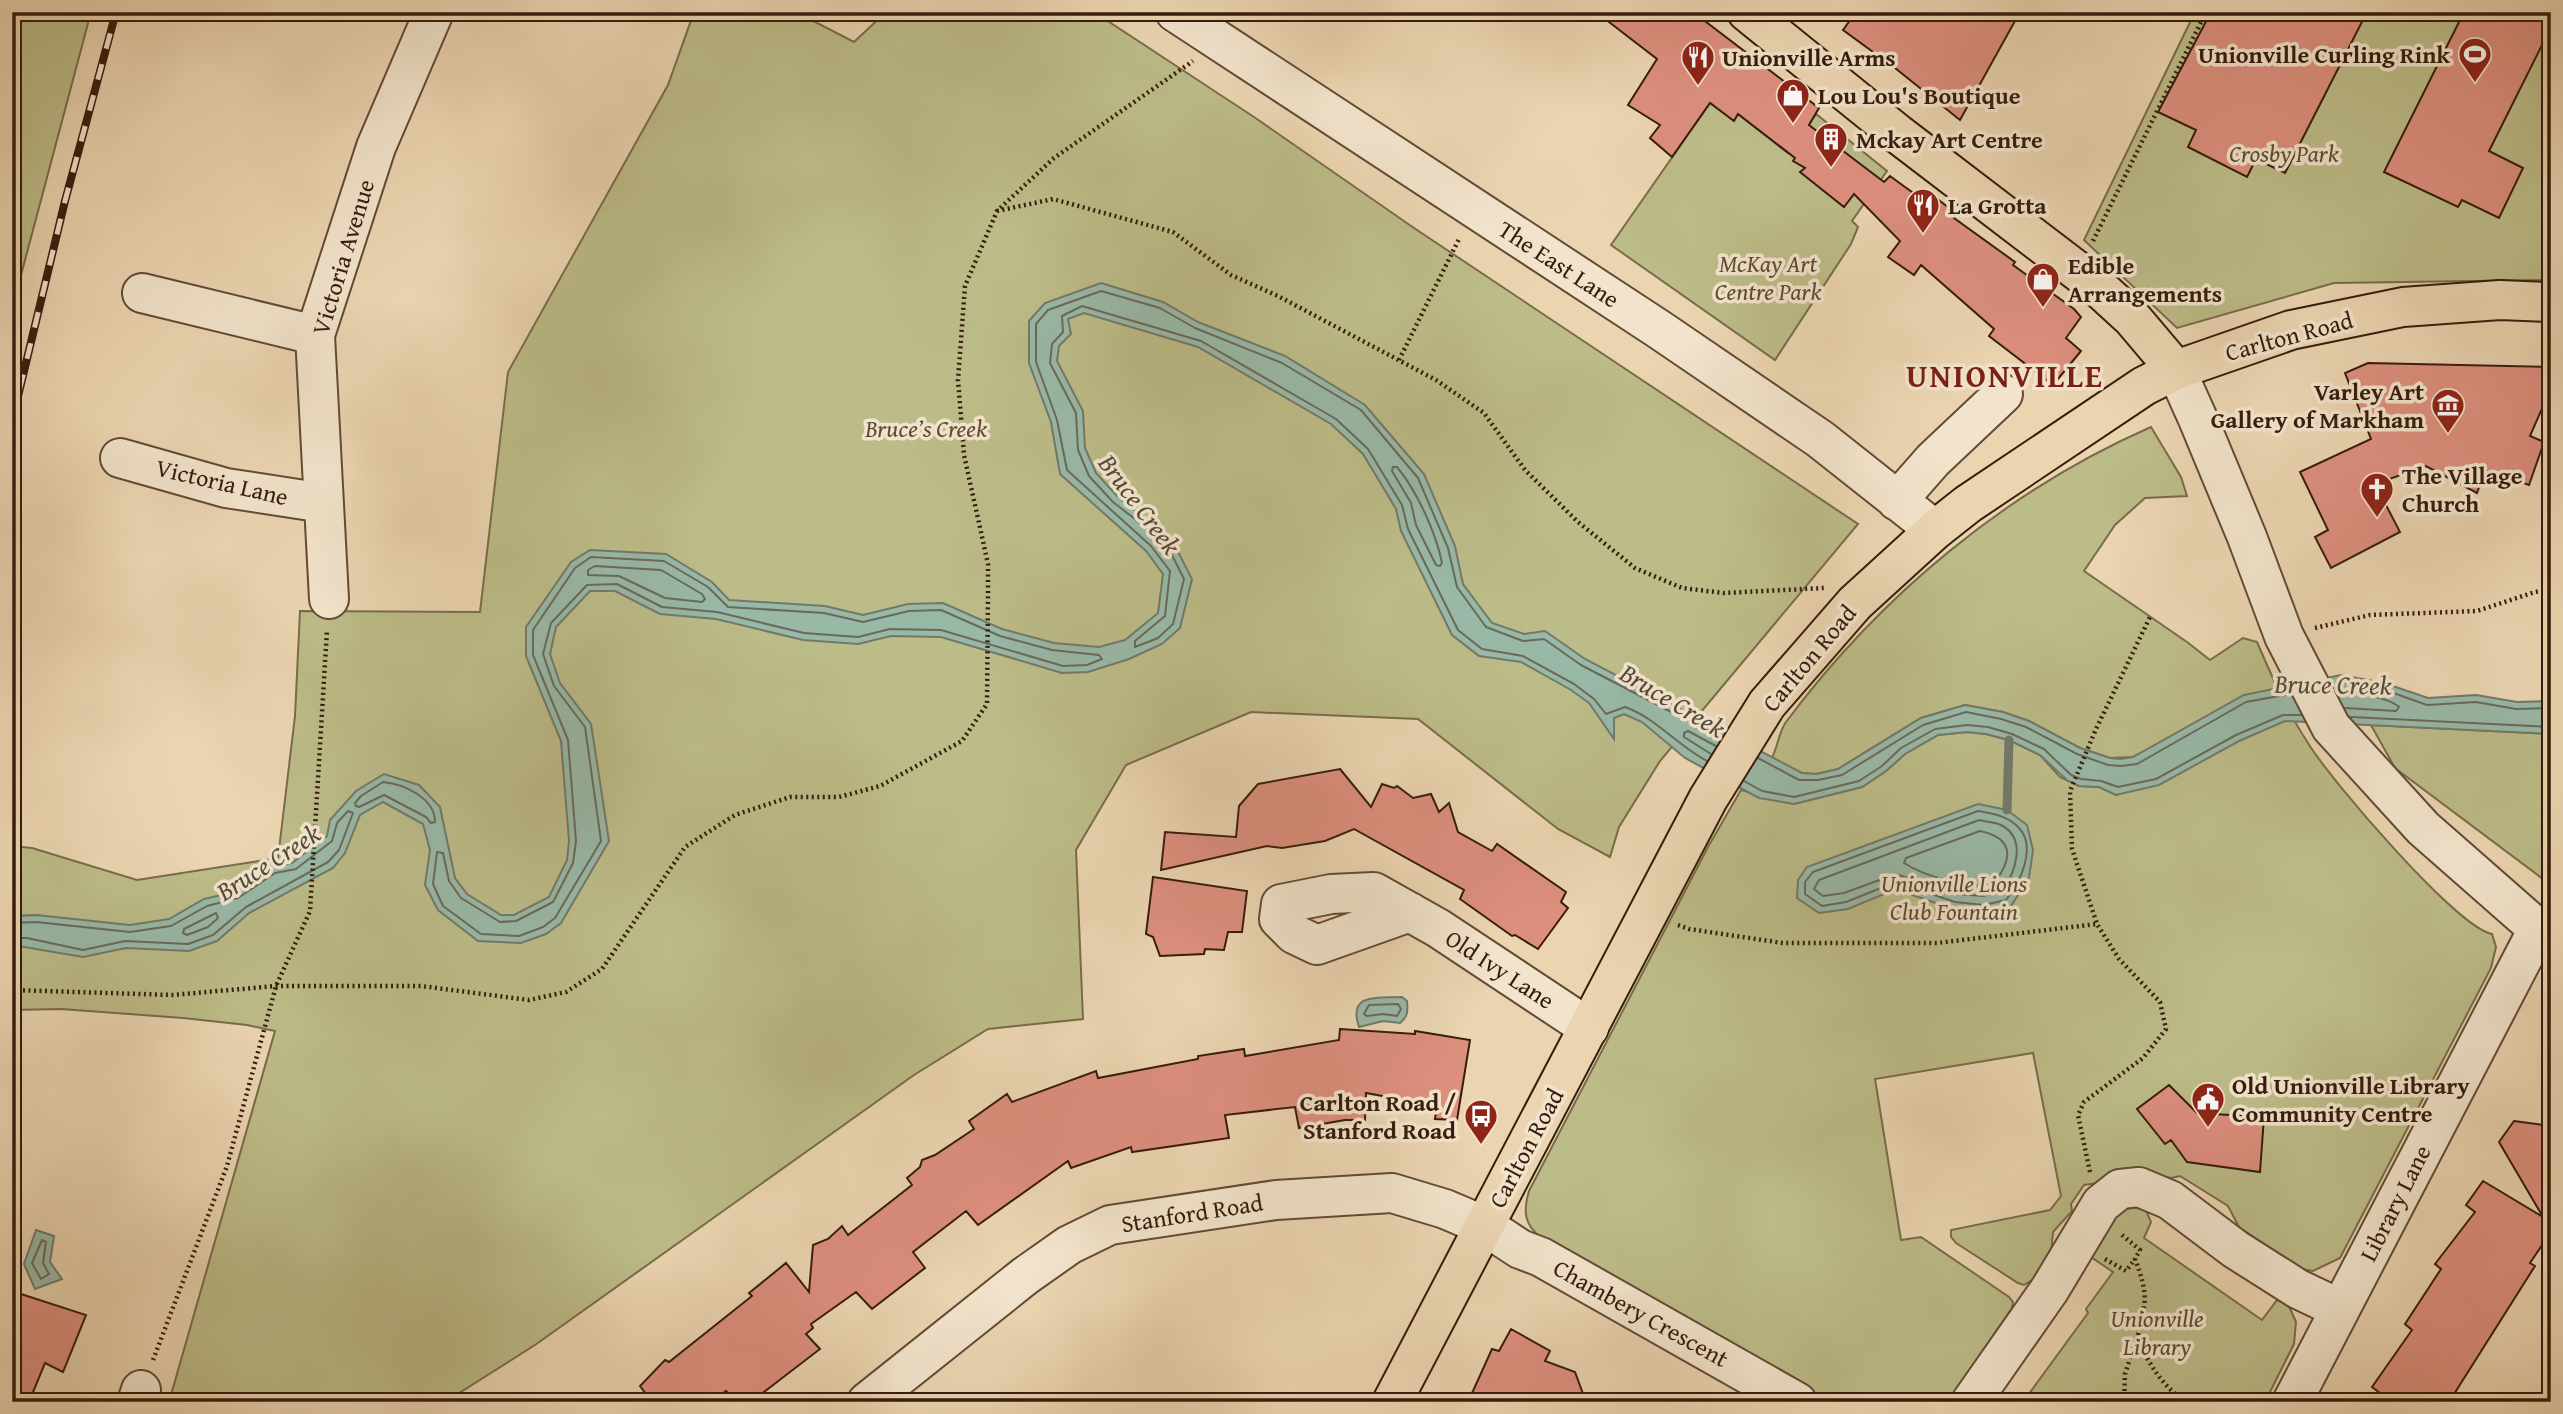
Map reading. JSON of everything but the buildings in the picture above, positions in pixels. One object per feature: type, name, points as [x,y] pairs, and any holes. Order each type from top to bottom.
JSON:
[{"type":"main road","points":[[1747,12],[1898,134],[2097,286],[2132,318],[2176,370]]},
{"type":"main road","name":"Carlton Road","points":[[1392,1402],[1708,799],[1768,704],[1855,603],[1935,530],[2036,456],[2144,386],[2176,370],[2291,330],[2403,307],[2500,300],[2551,302]]},
{"type":"street","name":"Victoria Avenue","points":[[329,599],[315,335],[376,147],[434,12]]},
{"type":"street","name":"The East Lane","points":[[1175,12],[1660,330],[1820,439],[1935,530]]},
{"type":"street","points":[[142,293],[315,335]]},
{"type":"street","points":[[2176,370],[2248,537],[2284,636],[2331,727],[2423,828],[2544,934]]},
{"type":"street","points":[[1897,501],[1933,460],[2003,394]]},
{"type":"street","name":"Victoria Lane","points":[[120,458],[226,488],[324,503]]},
{"type":"street","name":"Old Ivy Lane","points":[[1410,912],[1589,1028]]},
{"type":"street","name":"Library Lane","points":[[2292,1402],[2544,934]]},
{"type":"street","points":[[1971,1402],[2050,1289],[2101,1204],[2120,1189],[2139,1187],[2170,1200],[2235,1249],[2298,1289],[2340,1309]]},
{"type":"street","name":"Stanford Road","points":[[867,1402],[1025,1276],[1069,1245],[1110,1225],[1276,1200],[1392,1193],[1445,1209],[1485,1226]]},
{"type":"street","name":"Chambery Crescent","points":[[1485,1226],[1520,1249],[1541,1257],[1797,1402]]},
{"type":"path","points":[[2090,246],[2206,12]]},
{"type":"path","points":[[12,990],[172,995],[276,986],[421,985],[529,1000],[566,992],[602,969],[685,847],[735,814],[790,797],[839,797],[880,786],[962,741],[987,704],[988,593],[988,564],[964,455],[958,380],[965,286],[997,211],[1054,158],[1221,43]]},
{"type":"path","points":[[997,211],[1054,199],[1173,232],[1231,275],[1278,296],[1436,380],[1484,413],[1525,470],[1578,522],[1635,568],[1682,587],[1724,593],[1830,588],[1855,603]]},
{"type":"path","points":[[1399,360],[1475,209]]},
{"type":"path","points":[[2284,636],[2370,615],[2477,611],[2551,589]]},
{"type":"path","points":[[139,1396],[227,1166],[276,986],[310,911],[329,599]]},
{"type":"path","points":[[2090,1172],[2078,1115],[2084,1102],[2143,1058],[2166,1029],[2160,1002],[2119,959],[2097,925],[2072,849],[2070,791],[2096,729],[2150,617]]},
{"type":"path","points":[[1648,915],[1689,929],[1783,943],[1937,943],[2097,925]]},
{"type":"path","points":[[2099,1255],[2126,1271],[2135,1259],[2140,1250],[2116,1231]]},
{"type":"path","points":[[2124,1402],[2125,1374],[2147,1300],[2135,1259]]},
{"type":"path","points":[[2137,1339],[2153,1371],[2186,1402]]},
{"type":"green space","points":[[12,12],[91,12],[12,309]]},
{"type":"green space","name":"Bruce’s Creek","points":[[694,12],[796,12],[854,42],[886,12],[1094,12],[1858,524],[1660,761],[1619,827],[1610,857],[1558,829],[1418,719],[1251,712],[1126,765],[1076,850],[1083,1019],[988,1029],[914,1075],[535,1345],[445,1402],[169,1402],[275,1031],[183,1018],[61,1009],[12,1010],[12,846],[32,848],[137,880],[278,858],[295,716],[300,611],[480,612],[508,372],[668,85]]},
{"type":"green space","name":"Crosby Park","points":[[2195,12],[2551,12],[2551,280],[2334,283],[2177,328],[2084,240]]},
{"type":"green space","name":"McKay Art Centre Park","points":[[1710,103],[1738,114],[1788,153],[1816,114],[1887,171],[1852,221],[1858,227],[1851,244],[1775,360],[1611,245]]},
{"type":"green space","name":"Unionville Lions Club Fountain","points":[[2151,427],[2181,477],[2187,496],[2145,498],[2115,525],[2084,571],[2210,660],[2243,638],[2257,642],[2293,719],[2320,761],[2366,817],[2424,880],[2451,907],[2475,926],[2492,934],[2496,947],[2491,968],[2340,1258],[2313,1271],[2299,1269],[2239,1227],[2228,1206],[2180,1176],[2171,1178],[2157,1175],[2084,1185],[2071,1204],[2072,1211],[2053,1232],[2051,1254],[2034,1279],[2024,1285],[2018,1283],[1956,1243],[1951,1237],[1951,1230],[2050,1210],[2061,1196],[2033,1053],[1875,1079],[1901,1240],[1921,1237],[2009,1297],[2013,1302],[2012,1308],[1948,1402],[1819,1402],[1811,1393],[1541,1238],[1531,1228],[1526,1217],[1529,1191],[1708,847],[1741,790],[1794,804],[1862,787],[1905,754],[1938,735],[1967,732],[2009,740],[2040,755],[2060,777],[2079,786],[2099,787],[2117,795],[2172,737],[2133,757],[2110,758],[2080,748],[2029,721],[2003,712],[1965,705],[1921,718],[1838,769],[1816,774],[1802,773],[1770,761],[1786,722],[1862,632],[1905,590],[1997,515],[2046,482]]},
{"type":"green space","points":[[2371,725],[2551,734],[2551,885],[2395,768]]},
{"type":"green space","name":"Unionville Library","points":[[2144,1206],[2151,1222],[2144,1238],[2262,1320],[2277,1300],[2288,1304],[2296,1322],[2294,1344],[2265,1402],[2023,1402],[2088,1313],[2086,1309],[2113,1272],[2088,1255],[2116,1217],[2126,1209]]},
{"type":"water","name":"Bruce Creek","points":[[1101,283],[1163,302],[1198,322],[1285,356],[1365,405],[1424,474],[1455,546],[1463,584],[1492,623],[1524,634],[1545,631],[1585,659],[1802,773],[1817,774],[1838,769],[1921,718],[1965,705],[2003,712],[2029,721],[2080,748],[2110,758],[2133,757],[2244,695],[2341,675],[2384,683],[2428,698],[2476,695],[2517,702],[2551,701],[2551,734],[2285,721],[2239,741],[2159,785],[2116,795],[2099,787],[2079,786],[2068,781],[2040,755],[2009,740],[1967,732],[1938,735],[1905,754],[1862,787],[1794,804],[1759,798],[1685,758],[1642,722],[1624,714],[1614,718],[1614,739],[1589,703],[1571,690],[1521,662],[1479,656],[1452,635],[1401,531],[1396,509],[1363,454],[1331,424],[1198,347],[1084,313],[1068,319],[1071,334],[1059,346],[1057,361],[1083,411],[1085,448],[1096,473],[1118,497],[1171,538],[1192,579],[1180,628],[1162,644],[1129,659],[1088,672],[1062,673],[941,637],[891,636],[858,644],[803,640],[716,619],[660,614],[615,591],[590,591],[556,627],[550,654],[560,683],[591,724],[609,841],[561,923],[546,934],[521,943],[478,941],[438,910],[425,885],[430,850],[423,824],[383,802],[360,815],[345,853],[333,868],[249,913],[217,941],[189,951],[126,948],[83,957],[12,945],[12,916],[36,915],[130,925],[169,919],[204,899],[235,892],[273,866],[292,863],[327,836],[330,820],[356,791],[384,774],[419,785],[440,807],[455,878],[467,894],[501,915],[514,915],[549,897],[567,860],[569,841],[561,741],[526,656],[526,627],[571,562],[590,550],[666,554],[712,582],[729,600],[825,606],[863,615],[908,604],[943,603],[1002,629],[1054,643],[1099,647],[1125,640],[1158,613],[1163,574],[1146,551],[1060,474],[1051,422],[1029,363],[1029,321],[1045,303]]},
{"type":"water","points":[[1978,804],[2007,810],[2027,825],[2033,850],[2029,878],[2011,906],[1965,910],[1896,889],[1848,909],[1819,913],[1797,898],[1798,880],[1807,867]]},
{"type":"water","points":[[1402,997],[1407,1001],[1407,1010],[1400,1023],[1383,1021],[1359,1027],[1356,1016],[1361,1002],[1375,998]]},
{"type":"water","points":[[36,1230],[54,1236],[50,1262],[62,1279],[35,1289],[24,1264]]},
{"type":"waterway","points":[[2007,810],[2009,740]]},
{"type":"railway","points":[[12,421],[65,201],[116,12]]},
{"type":"place","name":"Unionville Curling Rink","points":[[2475,84]]},
{"type":"place","name":"Unionville Arms","points":[[1698,87]]},
{"type":"place","name":"Lou Lou's Boutique","points":[[1793,125]]},
{"type":"place","name":"Mckay Art Centre","points":[[1831,169]]},
{"type":"place","name":"La Grotta","points":[[1923,235]]},
{"type":"place","name":"Edible Arrangements","points":[[2043,309]]},
{"type":"place","name":"Varley Art Gallery of Markham","points":[[2448,435]]},
{"type":"place","name":"The Village Church","points":[[2377,519]]},
{"type":"place","name":"Old Unionville Library Community Centre","points":[[2208,1129]]},
{"type":"place","name":"Carlton Road / Stanford Road","points":[[1481,1146]]},
{"type":"district","name":"UNIONVILLE","points":[[2005,375]]}]
